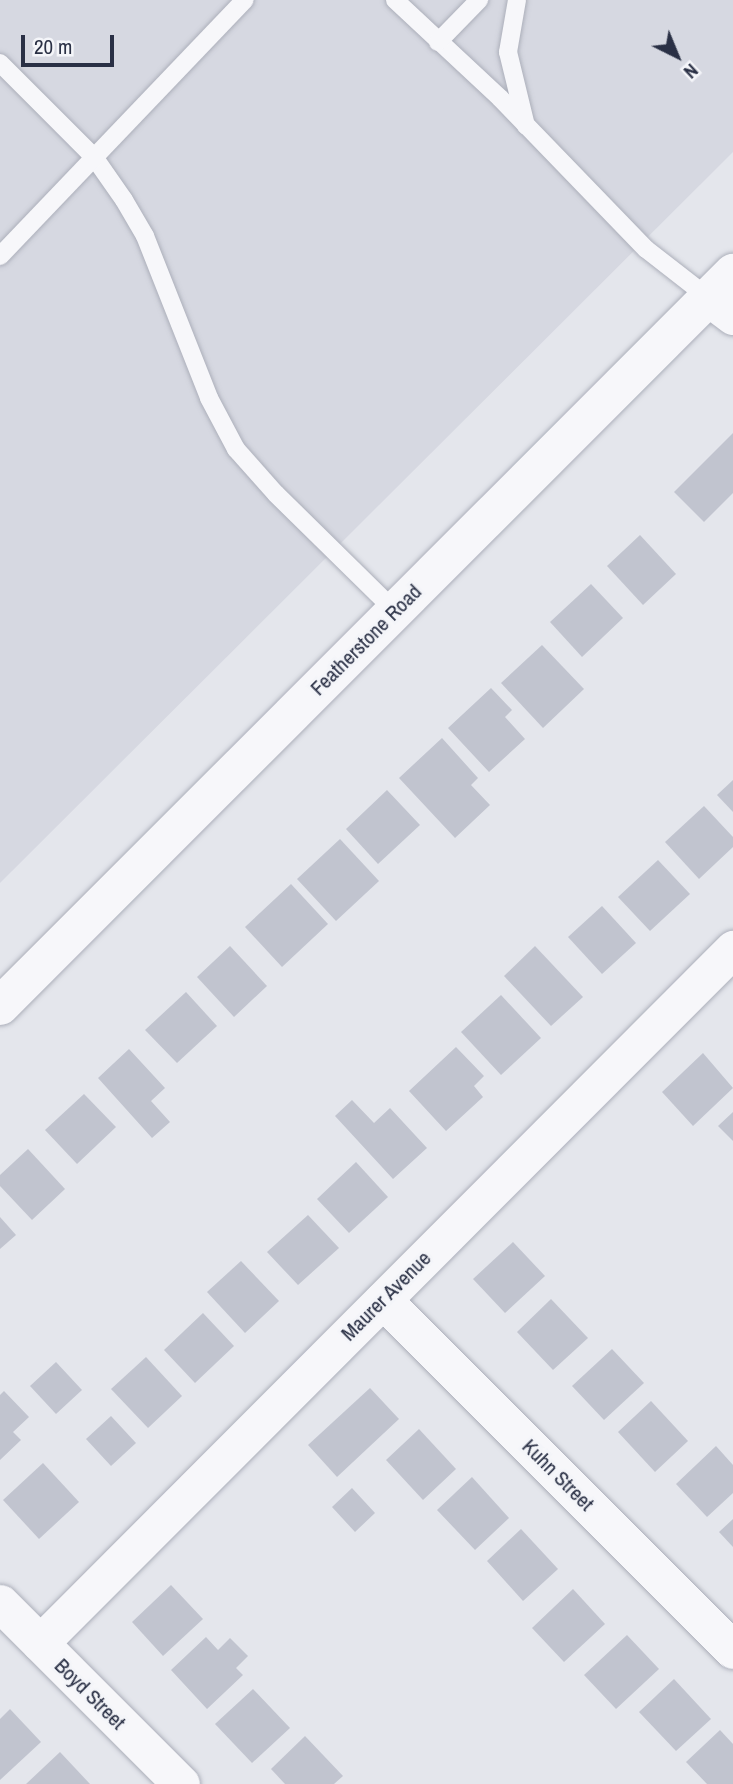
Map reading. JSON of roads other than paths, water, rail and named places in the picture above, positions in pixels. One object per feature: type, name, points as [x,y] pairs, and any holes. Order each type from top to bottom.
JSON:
[{"type":"street","name":"Featherstone Road","points":[[0,1006],[395,611],[725,296]]},
{"type":"street","name":"Maurer Avenue","points":[[40,1643],[383,1300],[727,968]]},
{"type":"street","name":"Kuhn Street","points":[[383,1300],[733,1650]]},
{"type":"street","name":"Boyd Street","points":[[0,1603],[181,1784]]},
{"type":"lane","points":[[0,256],[245,0]]},
{"type":"lane","points":[[395,0],[500,98],[527,130],[646,249],[725,296]]},
{"type":"lane","points":[[438,43],[479,0]]},
{"type":"lane","points":[[517,0],[508,52],[527,130]]},
{"type":"lane","points":[[0,63],[94,157],[145,236],[209,398],[236,449],[276,494],[395,611]]}]
